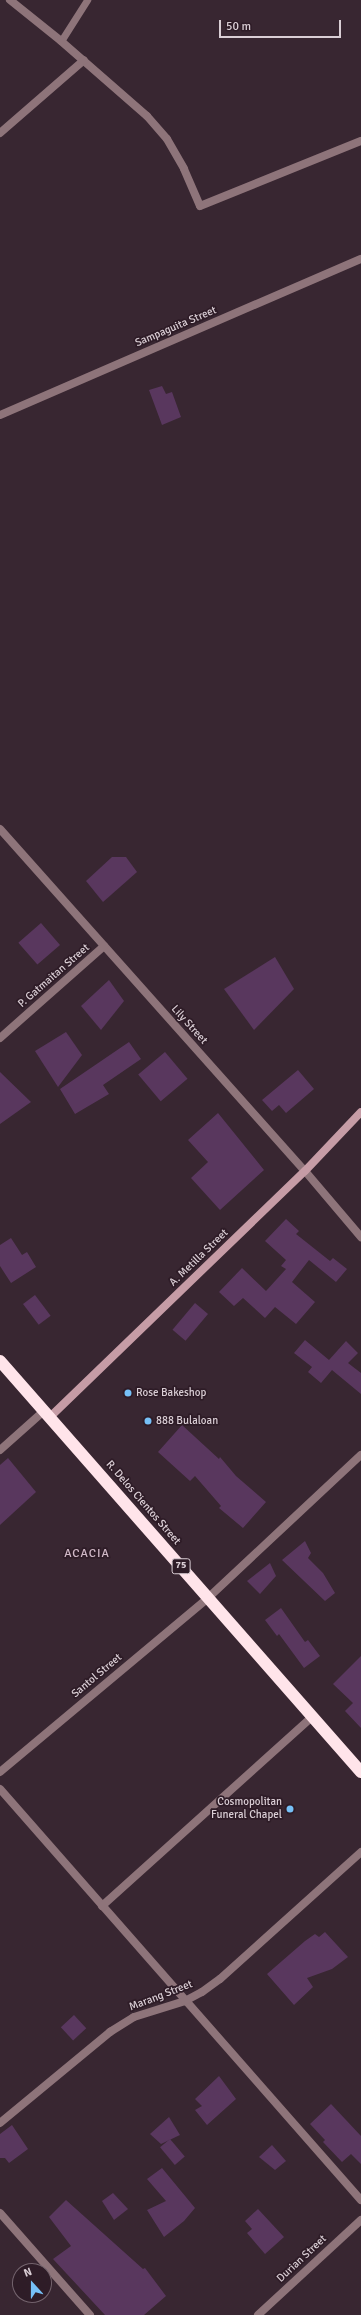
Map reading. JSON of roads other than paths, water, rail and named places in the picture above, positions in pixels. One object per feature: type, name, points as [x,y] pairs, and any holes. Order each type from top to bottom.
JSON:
[{"type":"highway","name":"R. Delos Cientos Street","points":[[0,1361],[209,1597],[361,1772]]},
{"type":"main road","name":"A. Metilla Street","points":[[47,1414],[305,1171],[361,1112]]},
{"type":"street","points":[[10,0],[84,60],[148,116],[167,139],[184,169],[200,206],[361,140]]},
{"type":"street","points":[[0,133],[84,60]]},
{"type":"street","name":"Sampaguita Street","points":[[0,415],[361,259]]},
{"type":"street","name":"Lily Street","points":[[0,829],[305,1171],[361,1237]]},
{"type":"street","name":"P. Gatmaitan Street","points":[[0,1038],[104,946]]},
{"type":"street","points":[[0,1450],[47,1414]]},
{"type":"street","name":"Santol Street","points":[[0,1772],[209,1597],[361,1455]]},
{"type":"street","points":[[102,1906],[313,1716]]},
{"type":"street","points":[[0,1789],[361,2200]]},
{"type":"street","name":"Marang Street","points":[[0,2123],[110,2032],[134,2017],[185,2001],[202,1992],[237,1965],[361,1852]]},
{"type":"street","points":[[0,2213],[90,2315]]},
{"type":"street","name":"Durian Street","points":[[258,2315],[361,2220]]},
{"type":"lane","points":[[61,41],[87,0]]},
{"type":"place","name":"Rose Bakeshop","points":[[128,1393]]},
{"type":"place","name":"888 Bulaloan","points":[[148,1421]]},
{"type":"place","name":"Cosmopolitan Funeral Chapel","points":[[290,1809]]},
{"type":"district","name":"ACACIA","points":[[87,1554]]}]
